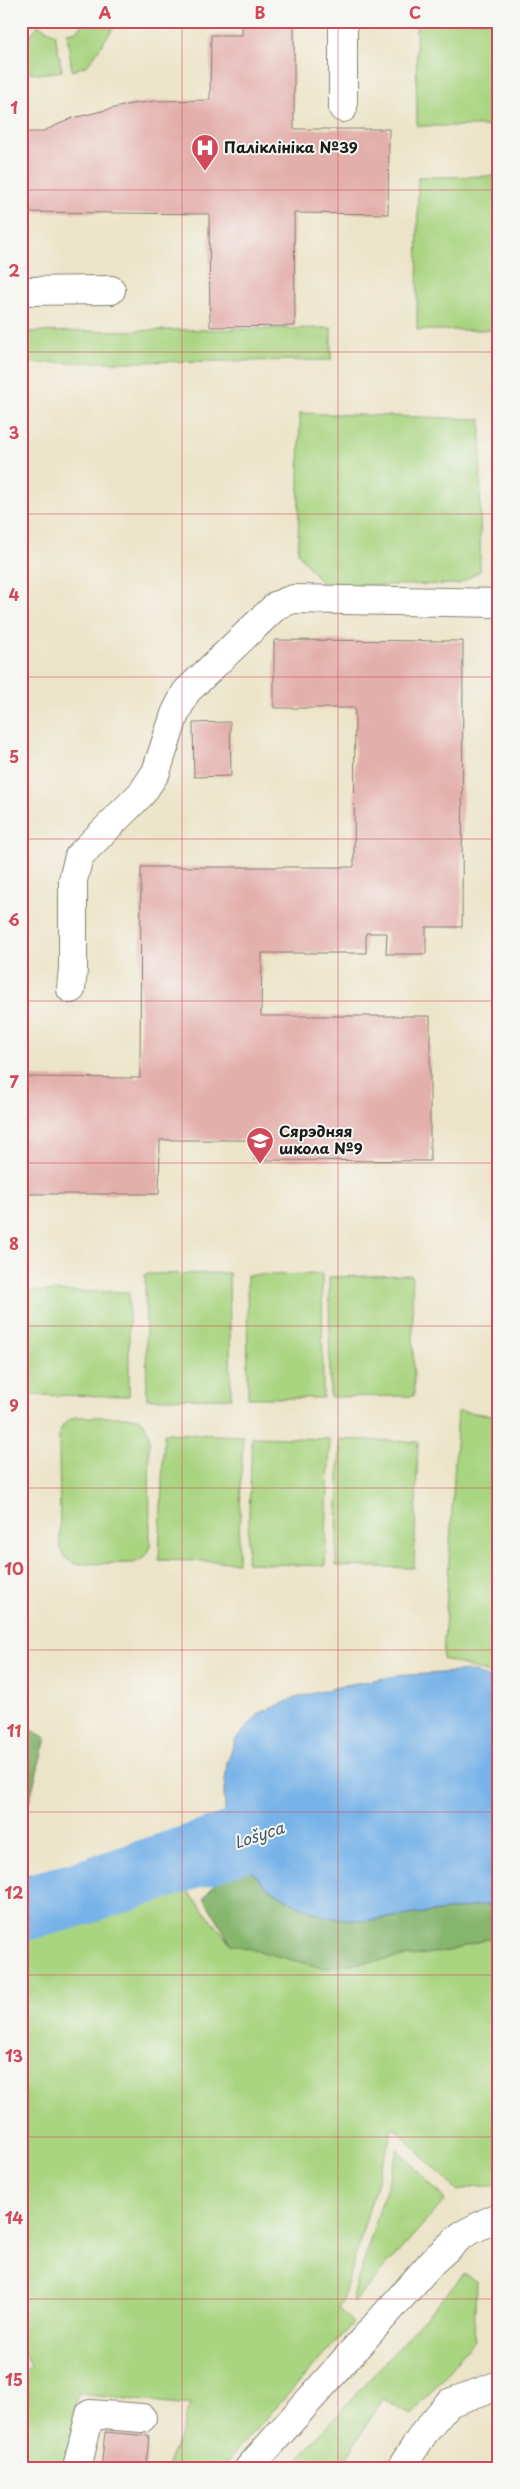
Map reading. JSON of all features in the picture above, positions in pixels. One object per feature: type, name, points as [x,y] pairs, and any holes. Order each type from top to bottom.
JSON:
[{"type":"lane","points":[[343,108],[344,21]]},
{"type":"lane","points":[[21,291],[111,290]]},
{"type":"lane","points":[[71,989],[73,969],[73,880],[79,856],[142,793],[156,772],[176,714],[186,692],[276,605],[293,599],[499,603]]},
{"type":"lane","points":[[249,2468],[433,2261],[462,2235],[499,2216]]},
{"type":"lane","points":[[401,2468],[424,2433],[449,2404],[499,2385]]},
{"type":"lane","points":[[77,2468],[90,2414],[142,2418]]},
{"type":"green space","points":[[85,21],[118,21],[88,65],[72,71],[67,33],[76,31]]},
{"type":"green space","points":[[416,21],[499,21],[499,126],[417,126]]},
{"type":"green space","points":[[38,25],[55,34],[62,71],[38,74],[21,71],[21,48]]},
{"type":"green space","points":[[499,176],[499,330],[417,330],[418,177]]},
{"type":"green space","points":[[331,328],[331,360],[21,363],[21,332]]},
{"type":"green space","points":[[300,413],[481,419],[480,571],[459,584],[324,586],[298,553]]},
{"type":"green space","points":[[229,1273],[231,1398],[147,1399],[145,1274]]},
{"type":"green space","points":[[322,1274],[323,1398],[248,1398],[247,1275]]},
{"type":"green space","points":[[412,1275],[414,1396],[330,1397],[329,1277]]},
{"type":"green space","points":[[21,1291],[129,1292],[129,1396],[21,1395]]},
{"type":"green space","points":[[458,1411],[499,1416],[499,1676],[443,1659]]},
{"type":"green space","points":[[76,1417],[132,1417],[144,1423],[147,1428],[149,1435],[150,1545],[145,1557],[134,1563],[76,1564],[67,1559],[62,1553],[60,1546],[59,1436],[64,1424]]},
{"type":"green space","points":[[164,1433],[243,1436],[238,1562],[159,1560]]},
{"type":"green space","points":[[252,1437],[330,1439],[325,1566],[247,1563]]},
{"type":"green space","points":[[340,1439],[418,1442],[414,1568],[336,1566]]},
{"type":"green space","points":[[21,1724],[46,1738],[23,1825],[24,1895],[21,1898]]},
{"type":"green space","points":[[242,1859],[264,1885],[293,1903],[363,1921],[499,1902],[499,1935],[449,1951],[322,1968],[231,1944],[204,1898],[217,1880]]},
{"type":"green space","points":[[170,1869],[231,1944],[449,1951],[499,1935],[499,2186],[476,2186],[458,2191],[393,2127],[342,2301],[338,2308],[353,2323],[221,2468],[167,2468],[191,2405],[78,2394],[66,2468],[21,2468],[21,2379],[30,2365],[21,2347],[21,1898],[24,1895],[122,1874]]},
{"type":"green space","points":[[398,2149],[445,2200],[354,2302],[352,2300]]},
{"type":"green space","points":[[464,2274],[476,2281],[474,2340],[412,2415],[383,2399],[339,2468],[290,2468]]},
{"type":"water","points":[[473,1671],[499,1684],[499,1902],[363,1921],[326,1917],[293,1903],[264,1885],[242,1859],[226,1825],[224,1792],[227,1763],[236,1739],[260,1713],[295,1698],[346,1685],[395,1676]]},
{"type":"building","name":"Паліклініка №39","points":[[242,21],[294,21],[294,129],[389,129],[388,214],[294,213],[295,326],[210,327],[209,214],[21,212],[21,132],[41,132],[73,118],[131,104],[155,101],[210,100],[211,35],[242,35]]},
{"type":"building","points":[[274,640],[463,641],[462,927],[426,927],[426,954],[386,954],[387,933],[366,933],[366,953],[262,953],[261,1016],[430,1016],[430,1161],[254,1160],[254,1140],[160,1140],[159,1194],[21,1194],[21,1077],[140,1078],[141,867],[354,867],[355,708],[274,708]]},
{"type":"building","points":[[230,722],[231,776],[194,777],[193,723]]},
{"type":"building","points":[[105,2432],[149,2436],[146,2468],[101,2468]]},
{"type":"waterway","name":"Lošyca","points":[[21,1909],[76,1895],[318,1815]]},
{"type":"place","name":"Паліклініка №39","points":[[205,172]]},
{"type":"place","name":"Сярэдняя школа №9","points":[[260,1165]]}]
